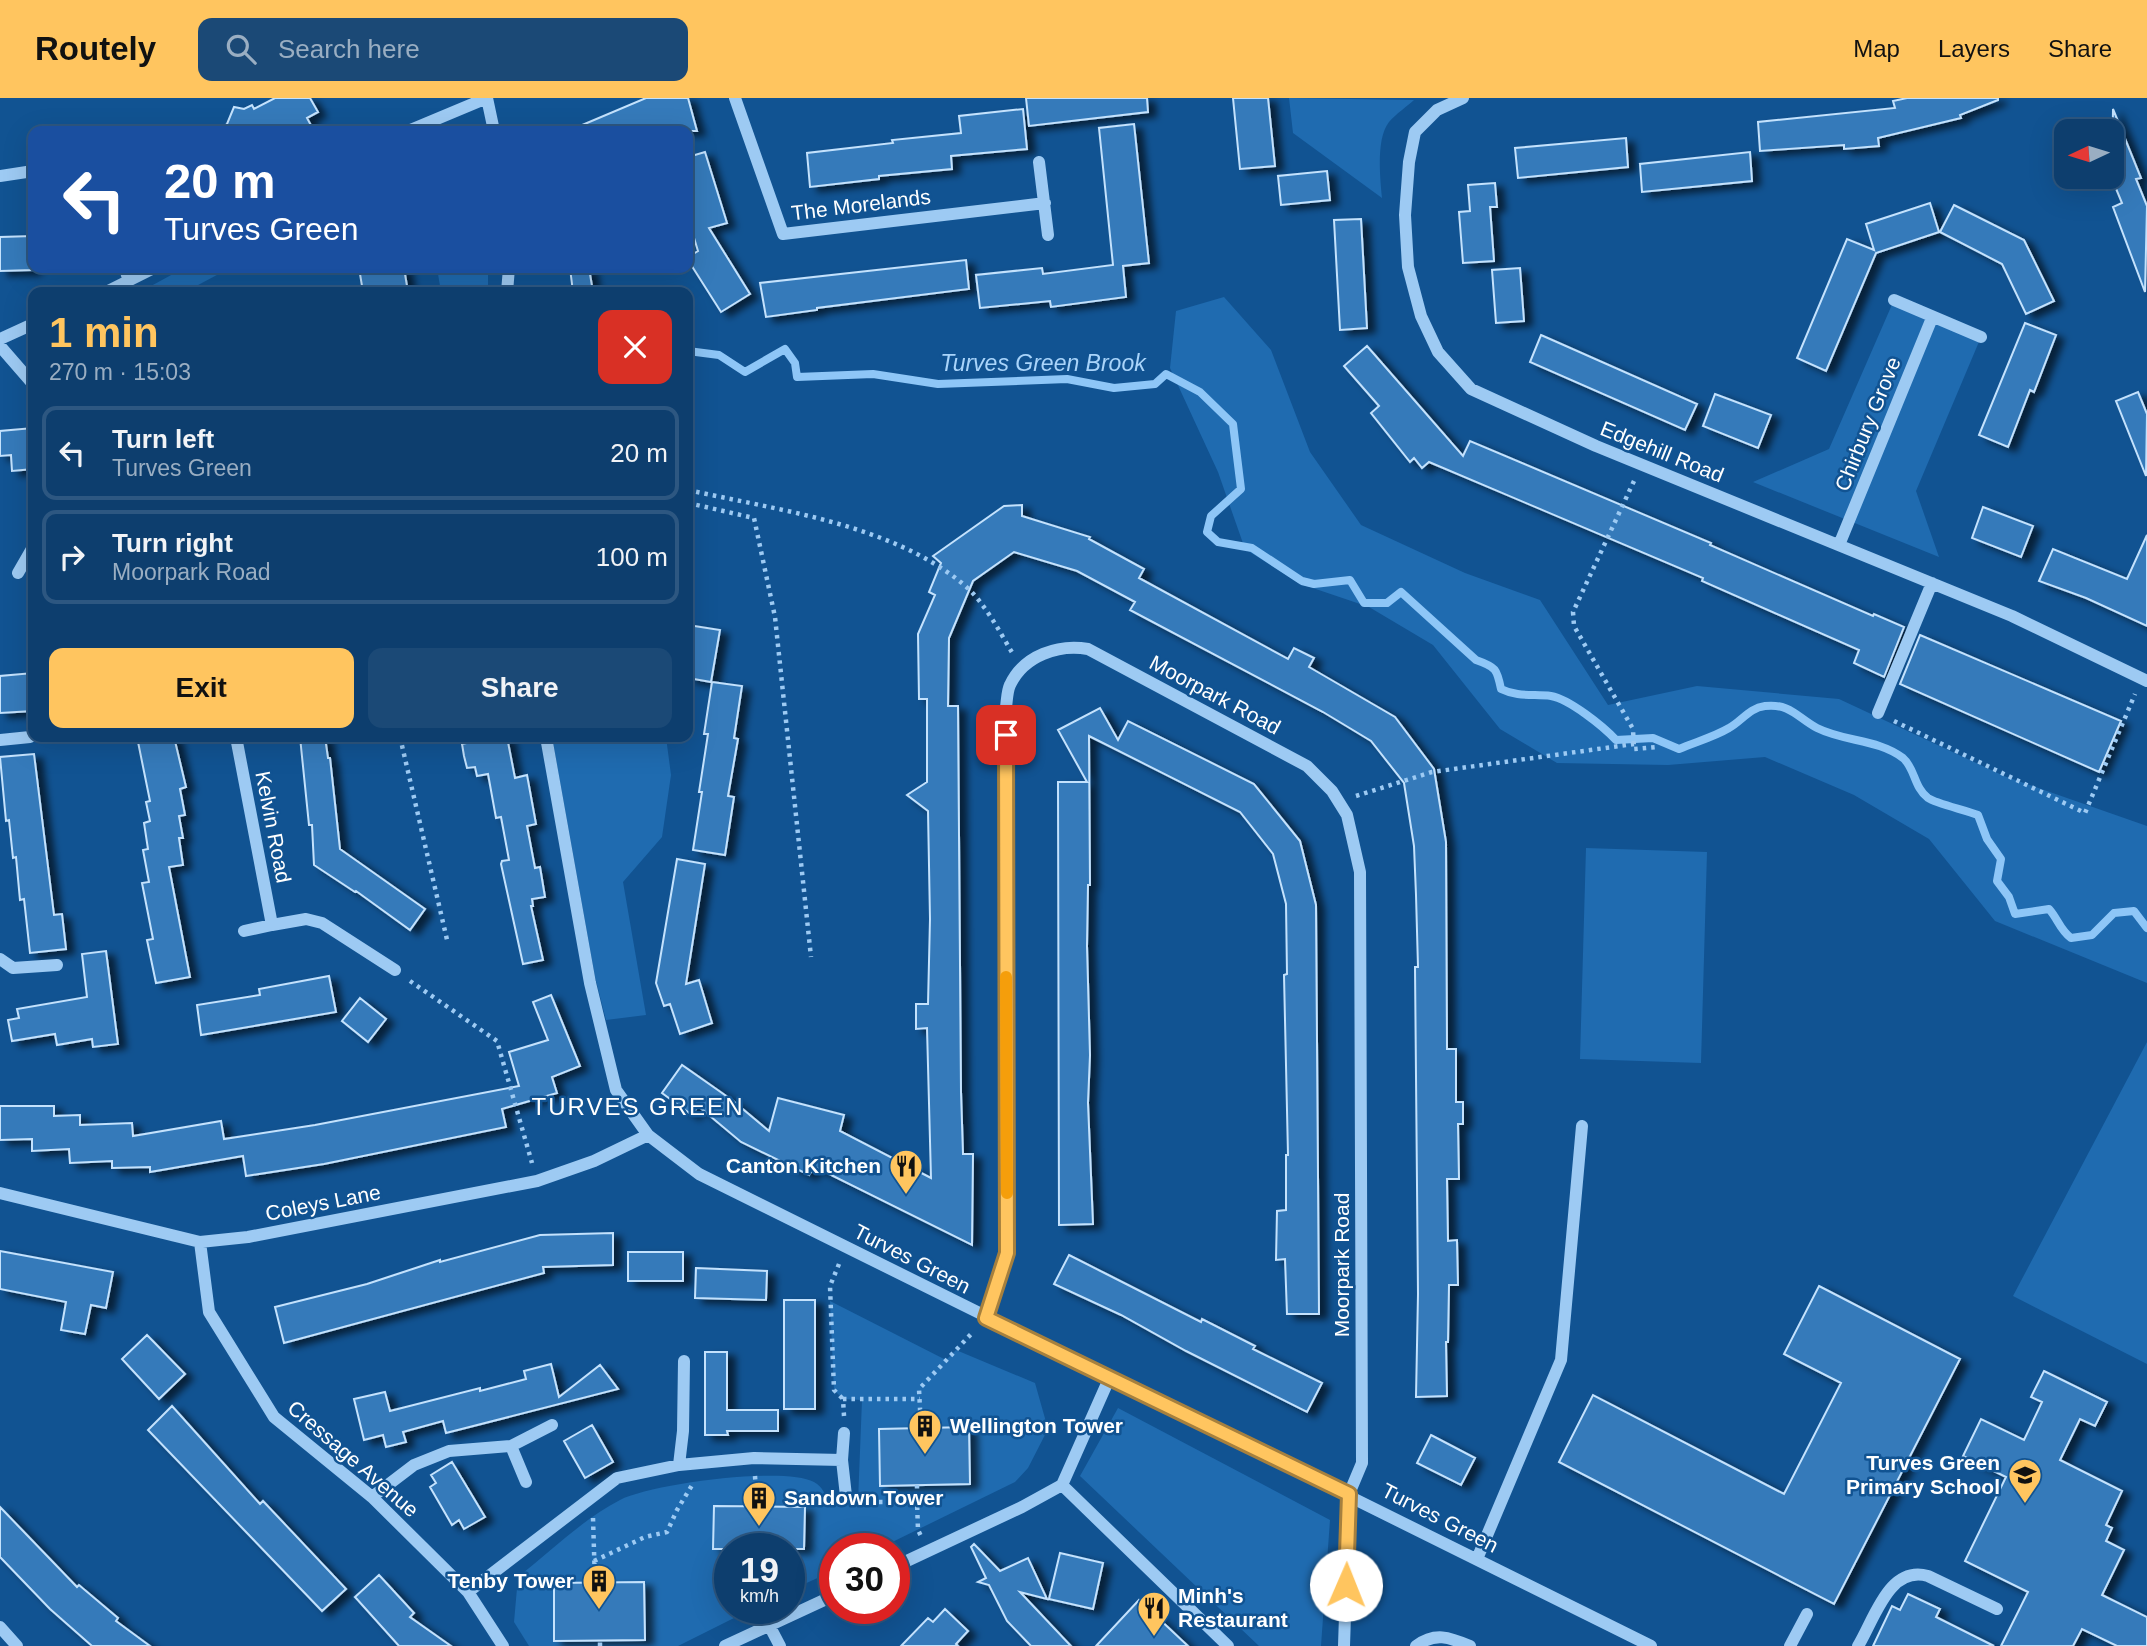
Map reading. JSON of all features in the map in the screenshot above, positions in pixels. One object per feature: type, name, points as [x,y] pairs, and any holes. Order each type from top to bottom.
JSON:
[{"type":"street","points":[[420,126],[487,98],[493,126]]},
{"type":"street","name":"The Morelands","points":[[735,98],[783,234],[1045,203]]},
{"type":"street","name":"Edgehill Road","points":[[1463,98],[1437,110],[1415,132],[1409,162],[1405,215],[1408,267],[1414,296],[1438,352],[1471,389],[1641,465],[2012,616],[2145,680]]},
{"type":"street","points":[[1040,162],[1048,234]]},
{"type":"street","points":[[0,176],[28,172]]},
{"type":"street","points":[[126,273],[129,282]]},
{"type":"street","points":[[118,287],[145,273]]},
{"type":"street","points":[[1894,300],[1981,337]]},
{"type":"street","name":"Chirbury Grove","points":[[1839,545],[1932,318]]},
{"type":"street","points":[[0,339],[28,326]]},
{"type":"street","points":[[0,346],[28,378]]},
{"type":"street","points":[[18,573],[28,556]]},
{"type":"street","points":[[1878,713],[1932,583]]},
{"type":"street","name":"Moorpark Road","points":[[986,1318],[1007,1253],[1006,707],[1010,685],[1036,658],[1053,649],[1088,649],[1307,766],[1332,791],[1347,815],[1360,872],[1362,1463],[1349,1494]]},
{"type":"street","points":[[0,740],[28,737]]},
{"type":"street","name":"Kelvin Road","points":[[237,742],[272,925]]},
{"type":"street","name":"Turves Green","points":[[547,742],[590,983],[616,1090],[648,1135],[699,1174],[1651,1646]]},
{"type":"street","points":[[244,931],[306,919],[322,923],[395,970]]},
{"type":"street","points":[[0,959],[13,968],[57,965]]},
{"type":"street","points":[[1477,1559],[1561,1360],[1582,1126]]},
{"type":"street","name":"Coleys Lane","points":[[0,1193],[200,1242],[248,1237],[537,1181],[594,1161],[648,1135]]},
{"type":"street","name":"Cressage Avenue","points":[[200,1242],[209,1312],[274,1417],[372,1497],[468,1592],[502,1646]]},
{"type":"street","points":[[679,1465],[683,1432],[684,1361]]},
{"type":"street","points":[[910,1560],[1022,1507],[1062,1485],[1109,1379]]},
{"type":"street","points":[[372,1497],[414,1465],[449,1451],[511,1446],[552,1425]]},
{"type":"street","points":[[844,1433],[842,1460],[846,1496]]},
{"type":"street","points":[[511,1446],[526,1482]]},
{"type":"street","points":[[468,1592],[617,1478],[679,1465],[754,1458],[842,1460]]},
{"type":"street","points":[[1062,1485],[1228,1646]]},
{"type":"street","points":[[1345,1646],[1349,1494]]},
{"type":"street","points":[[1858,1646],[1892,1585],[1902,1576],[1916,1573],[1928,1576],[1997,1609]]},
{"type":"street","points":[[725,1646],[819,1602]]},
{"type":"street","points":[[1790,1646],[1807,1614]]},
{"type":"street","points":[[769,1625],[780,1646]]},
{"type":"street","points":[[0,1627],[17,1646]]},
{"type":"street","points":[[1616,1646],[1624,1633]]},
{"type":"street","points":[[1416,1646],[1436,1636],[1451,1637],[1470,1646]]},
{"type":"path","points":[[1641,465],[1573,612],[1574,626],[1633,729],[1634,749],[1657,747]]},
{"type":"path","points":[[693,491],[837,524],[893,544],[933,564],[965,586],[992,620],[1022,670]]},
{"type":"path","points":[[693,504],[754,518],[775,617],[811,957]]},
{"type":"path","points":[[1878,713],[2085,813],[2145,680]]},
{"type":"path","points":[[401,742],[448,944]]},
{"type":"path","points":[[1339,802],[1432,772],[1634,744]]},
{"type":"path","points":[[395,970],[497,1041],[537,1181]]},
{"type":"path","points":[[844,1433],[843,1399],[834,1390],[830,1286],[847,1248]]},
{"type":"path","points":[[921,1428],[919,1389],[986,1318]]},
{"type":"path","points":[[843,1399],[920,1399]]},
{"type":"path","points":[[754,1458],[757,1507]]},
{"type":"path","points":[[594,1561],[645,1537],[667,1532],[677,1510],[707,1462]]},
{"type":"path","points":[[917,1485],[918,1530],[929,1551]]},
{"type":"path","points":[[592,1496],[595,1583]]},
{"type":"path","points":[[846,1496],[859,1502],[917,1502]]},
{"type":"shaded area","points":[[1289,98],[1414,100],[1389,122],[1382,138],[1382,198],[1293,133]]},
{"type":"shaded area","points":[[175,273],[221,273],[194,287],[149,287]]},
{"type":"shaded area","points":[[438,273],[488,273],[488,287],[440,287]]},
{"type":"shaded area","points":[[1224,297],[1271,350],[1310,452],[1361,525],[1465,573],[1540,600],[1608,705],[1697,686],[1839,699],[2004,776],[2147,826],[2147,983],[1995,921],[1929,839],[1854,795],[1765,757],[1668,765],[1557,763],[1500,729],[1433,645],[1369,607],[1301,584],[1245,549],[1218,472],[1170,368],[1176,311]]},
{"type":"shaded area","points":[[1894,300],[1981,337],[1916,491],[1939,557],[1753,482],[1829,449]]},
{"type":"shaded area","points":[[553,742],[667,742],[671,775],[662,837],[623,882],[646,1015],[606,1020],[595,977]]},
{"type":"shaded area","points":[[1586,848],[1707,852],[1701,1063],[1580,1059]]},
{"type":"shaded area","points":[[2147,1042],[2147,1364],[2013,1296]]},
{"type":"shaded area","points":[[830,1301],[946,1360],[956,1350],[1035,1383],[1048,1429],[1028,1468],[1015,1482],[910,1533],[819,1533],[819,1577],[805,1584],[805,1533],[714,1533],[714,1624],[722,1624],[678,1646],[529,1646],[514,1622],[518,1577],[580,1526],[620,1500],[687,1483],[748,1476],[775,1476],[814,1482],[822,1488],[828,1503],[858,1502],[862,1400],[843,1399],[834,1390]]},
{"type":"shaded area","points":[[1118,1408],[1330,1520],[1321,1646],[1259,1646],[1080,1476]]},
{"type":"building","points":[[275,98],[310,98],[318,112],[307,118],[311,126],[224,126],[234,107],[244,109],[252,105],[254,109]]},
{"type":"building","points":[[646,98],[688,98],[697,131],[693,131],[693,126],[580,126]]},
{"type":"building","points":[[1026,98],[1147,98],[1148,112],[1029,126]]},
{"type":"building","points":[[1233,98],[1268,98],[1275,166],[1240,169]]},
{"type":"building","points":[[1907,98],[1998,100],[1960,115],[1961,118],[1878,138],[1879,146],[1844,149],[1844,145],[1760,151],[1758,122],[1895,108],[1893,101]]},
{"type":"building","points":[[1023,109],[1027,149],[951,156],[952,169],[879,176],[879,179],[810,187],[807,153],[961,133],[959,116]]},
{"type":"building","points":[[1134,124],[1149,263],[1123,266],[1126,297],[1051,307],[1050,301],[980,308],[976,275],[1042,268],[1043,274],[1113,265],[1099,128]]},
{"type":"building","points":[[2124,136],[2141,178],[2136,179],[2147,206],[2145,292],[2113,207],[2122,203],[2116,189],[2124,189]]},
{"type":"building","points":[[1626,138],[1628,167],[1518,178],[1515,148]]},
{"type":"building","points":[[705,152],[727,223],[709,228],[750,294],[721,312],[693,268],[693,254],[698,251],[693,234],[693,156]]},
{"type":"building","points":[[1750,152],[1752,181],[1642,192],[1640,164]]},
{"type":"building","points":[[1327,171],[1330,200],[1281,205],[1278,176]]},
{"type":"building","points":[[1495,183],[1497,207],[1490,207],[1494,261],[1463,263],[1459,212],[1470,211],[1468,185]]},
{"type":"building","points":[[1930,203],[1939,232],[1876,253],[1826,371],[1797,358],[1847,239],[1874,250],[1866,224]]},
{"type":"building","points":[[1954,205],[2024,240],[2054,301],[2026,314],[2002,264],[1940,232]]},
{"type":"building","points":[[1361,219],[1367,328],[1340,330],[1334,220]]},
{"type":"building","points":[[28,236],[28,270],[0,271],[0,237]]},
{"type":"building","points":[[966,260],[969,289],[766,317],[760,283]]},
{"type":"building","points":[[1520,268],[1524,321],[1496,323],[1492,270]]},
{"type":"building","points":[[360,273],[405,273],[407,287],[362,287]]},
{"type":"building","points":[[571,273],[590,273],[592,287],[572,287]]},
{"type":"building","points":[[2025,323],[2056,335],[2034,392],[2030,390],[2008,447],[1979,435]]},
{"type":"building","points":[[1541,335],[1697,404],[1685,430],[1530,362]]},
{"type":"building","points":[[1367,346],[1463,456],[1470,441],[1711,543],[1710,545],[1873,616],[1874,614],[1904,627],[1884,677],[1854,663],[1859,650],[1702,581],[1703,578],[1429,462],[1422,468],[1414,458],[1410,462],[1371,413],[1379,406],[1344,366]]},
{"type":"building","points":[[2138,392],[2147,414],[2146,476],[2116,401]]},
{"type":"building","points":[[1715,394],[1771,415],[1758,448],[1703,426]]},
{"type":"building","points":[[28,428],[28,469],[12,471],[11,455],[0,456],[0,431]]},
{"type":"building","points":[[1022,505],[1022,516],[1090,537],[1089,539],[1144,569],[1139,578],[1288,659],[1294,648],[1314,658],[1309,667],[1395,717],[1434,769],[1446,842],[1447,1049],[1456,1049],[1456,1102],[1463,1102],[1463,1124],[1458,1124],[1459,1179],[1447,1179],[1448,1241],[1457,1240],[1458,1285],[1449,1285],[1447,1396],[1416,1397],[1418,1294],[1415,967],[1418,967],[1414,846],[1404,783],[1371,741],[1323,712],[1130,610],[1135,602],[1077,571],[1014,552],[973,581],[949,638],[948,706],[958,706],[961,1092],[963,1154],[973,1154],[972,1245],[811,1165],[813,1169],[809,1175],[741,1142],[698,1106],[692,1115],[662,1093],[682,1065],[732,1100],[769,1131],[778,1098],[844,1115],[840,1131],[931,1178],[927,1028],[916,1029],[916,1004],[928,1004],[928,811],[907,795],[927,782],[927,699],[919,699],[918,634],[935,595],[929,592],[941,563],[933,556],[1004,506]]},
{"type":"building","points":[[1983,507],[2033,526],[2021,557],[1972,538]]},
{"type":"building","points":[[2147,535],[2147,626],[2086,598],[2039,581],[2053,549],[2127,579]]},
{"type":"building","points":[[693,626],[720,630],[711,682],[693,679]]},
{"type":"building","points":[[1920,635],[2121,721],[2099,772],[1900,684]]},
{"type":"building","points":[[28,673],[28,711],[0,713],[0,676]]},
{"type":"building","points":[[712,682],[742,686],[734,738],[738,739],[728,796],[734,797],[725,855],[693,850],[702,792],[699,792],[708,734],[704,734]]},
{"type":"building","points":[[1100,708],[1118,740],[1128,721],[1254,784],[1300,841],[1316,905],[1319,1314],[1287,1314],[1285,1259],[1276,1260],[1277,1211],[1286,1210],[1288,1155],[1284,975],[1287,974],[1286,904],[1273,854],[1240,812],[1089,736],[1088,1103],[1093,1224],[1059,1225],[1058,782],[1087,782],[1058,730]]},
{"type":"building","points":[[138,742],[175,742],[186,787],[180,789],[185,815],[179,816],[183,838],[179,838],[183,865],[169,867],[190,977],[156,983],[147,940],[153,939],[142,883],[149,882],[143,850],[148,849],[144,823],[150,821],[146,802],[150,801]]},
{"type":"building","points":[[301,742],[326,742],[330,758],[340,849],[425,909],[410,930],[314,865],[312,825],[309,825]]},
{"type":"building","points":[[508,742],[515,778],[527,775],[536,824],[527,826],[535,868],[540,867],[545,897],[532,899],[531,906],[543,960],[523,964],[501,864],[502,861],[509,860],[501,817],[496,818],[488,774],[477,776],[475,767],[467,768],[462,744]]},
{"type":"building","points":[[34,754],[54,915],[62,914],[66,949],[30,953],[24,899],[20,900],[16,857],[13,858],[9,820],[6,821],[0,757]]},
{"type":"building","points":[[677,859],[705,864],[686,984],[699,980],[712,1023],[680,1034],[670,1004],[664,1006],[656,983]]},
{"type":"building","points":[[106,951],[118,1044],[93,1047],[92,1039],[57,1045],[55,1034],[12,1041],[8,1020],[19,1018],[17,1009],[87,997],[82,954]]},
{"type":"building","points":[[329,976],[336,1012],[201,1035],[197,1005],[260,995],[259,989]]},
{"type":"building","points":[[551,995],[580,1066],[552,1077],[557,1093],[502,1109],[506,1127],[324,1164],[246,1176],[243,1156],[150,1172],[150,1167],[112,1168],[112,1161],[70,1163],[69,1149],[32,1151],[32,1139],[0,1140],[0,1106],[54,1106],[54,1116],[80,1115],[80,1125],[132,1123],[133,1136],[221,1121],[224,1139],[315,1125],[519,1086],[509,1052],[548,1040],[533,1002]]},
{"type":"building","points":[[360,998],[386,1019],[368,1042],[342,1021]]},
{"type":"building","points":[[613,1233],[613,1265],[543,1267],[544,1273],[284,1343],[275,1307],[540,1235]]},
{"type":"building","points":[[0,1251],[113,1272],[106,1308],[91,1305],[85,1334],[61,1330],[66,1302],[0,1289]]},
{"type":"building","points":[[628,1252],[683,1252],[683,1281],[628,1281]]},
{"type":"building","points":[[1069,1255],[1201,1322],[1202,1319],[1255,1346],[1253,1349],[1322,1383],[1307,1412],[1121,1315],[1054,1284]]},
{"type":"building","points":[[696,1268],[767,1271],[766,1300],[695,1298]]},
{"type":"building","points":[[1819,1286],[1960,1359],[1834,1604],[1559,1462],[1593,1395],[1784,1494],[1841,1383],[1784,1354]]},
{"type":"building","points":[[784,1300],[815,1300],[815,1409],[784,1409]]},
{"type":"building","points":[[147,1335],[185,1374],[159,1399],[122,1359]]},
{"type":"building","points":[[705,1352],[727,1352],[727,1410],[778,1410],[778,1431],[727,1431],[728,1435],[705,1435]]},
{"type":"building","points":[[551,1364],[559,1397],[600,1365],[618,1389],[446,1433],[443,1421],[403,1432],[406,1442],[386,1447],[383,1435],[364,1440],[354,1399],[385,1392],[390,1411],[526,1379],[524,1371]]},
{"type":"building","points":[[2044,1371],[2107,1402],[2095,1426],[2080,1419],[2060,1460],[2122,1491],[2106,1525],[2112,1528],[2106,1541],[2124,1550],[2102,1595],[2147,1617],[2147,1646],[2117,1646],[2082,1629],[2073,1646],[2001,1646],[2028,1592],[1965,1561],[2006,1477],[1963,1456],[1981,1419],[2024,1440],[2042,1402],[2031,1397]]},
{"type":"building","points":[[172,1406],[260,1504],[263,1501],[346,1589],[322,1611],[148,1430]]},
{"type":"building","points":[[592,1425],[613,1462],[585,1478],[564,1441]]},
{"type":"building","name":"Wellington Tower","points":[[969,1427],[970,1484],[880,1486],[879,1429]]},
{"type":"building","points":[[1431,1435],[1475,1458],[1461,1485],[1417,1463]]},
{"type":"building","points":[[452,1462],[485,1517],[464,1529],[459,1520],[452,1525],[430,1487],[436,1483],[431,1475]]},
{"type":"building","points":[[714,1506],[805,1507],[804,1533],[714,1533],[713,1549]]},
{"type":"building","points":[[0,1507],[77,1587],[79,1585],[118,1618],[116,1621],[150,1646],[92,1646],[50,1609],[0,1557]]},
{"type":"building","points":[[974,1544],[1000,1571],[1028,1558],[1047,1599],[1020,1592],[1071,1646],[1031,1646],[1007,1621],[989,1585],[978,1582],[986,1578],[971,1547]]},
{"type":"building","points":[[1060,1553],[1103,1563],[1093,1609],[1049,1599]]},
{"type":"building","points":[[379,1575],[414,1613],[410,1617],[451,1646],[399,1646],[355,1597]]},
{"type":"building","name":"Tenby Tower","points":[[644,1582],[645,1640],[554,1641],[554,1583]]},
{"type":"building","points":[[1908,1594],[1940,1609],[1936,1617],[1994,1646],[1873,1646],[1892,1606],[1900,1610]]},
{"type":"building","points":[[1139,1600],[1188,1646],[1096,1646]]},
{"type":"building","points":[[945,1609],[968,1631],[956,1644],[958,1646],[901,1646],[928,1618],[933,1622]]},
{"type":"waterway","name":"Turves Green Brook","points":[[693,352],[719,355],[745,372],[785,349],[795,363],[797,377],[873,374],[938,384],[1067,379],[1114,388],[1155,384],[1166,374],[1200,392],[1233,424],[1241,489],[1211,516],[1207,532],[1218,542],[1252,548],[1302,581],[1314,584],[1350,580],[1364,603],[1387,603],[1401,592],[1476,660],[1494,670],[1501,689],[1519,694],[1558,698],[1585,714],[1616,740],[1653,738],[1679,749],[1723,731],[1754,709],[1774,706],[1787,709],[1828,733],[1883,747],[1907,762],[1920,789],[1928,798],[1978,815],[1987,839],[2001,859],[1997,881],[2009,897],[2015,914],[2049,909],[2071,938],[2092,935],[2114,913],[2134,911],[2147,928]]},
{"type":"slow traffic","points":[[1006,977],[1007,1193]]},
{"type":"place","name":"Canton Kitchen","points":[[906,1196]]},
{"type":"place","name":"Wellington Tower","points":[[925,1456]]},
{"type":"place","name":"Turves Green Primary School","points":[[2025,1505]]},
{"type":"place","name":"Sandown Tower","points":[[759,1528]]},
{"type":"place","name":"Tenby Tower","points":[[599,1611]]},
{"type":"place","name":"Minh's Restaurant","points":[[1154,1638]]},
{"type":"district","name":"TURVES GREEN","points":[[638,1107]]},
{"type":"route","points":[[1006,735],[1007,1253],[986,1318],[1349,1494],[1346,1585]]}]
